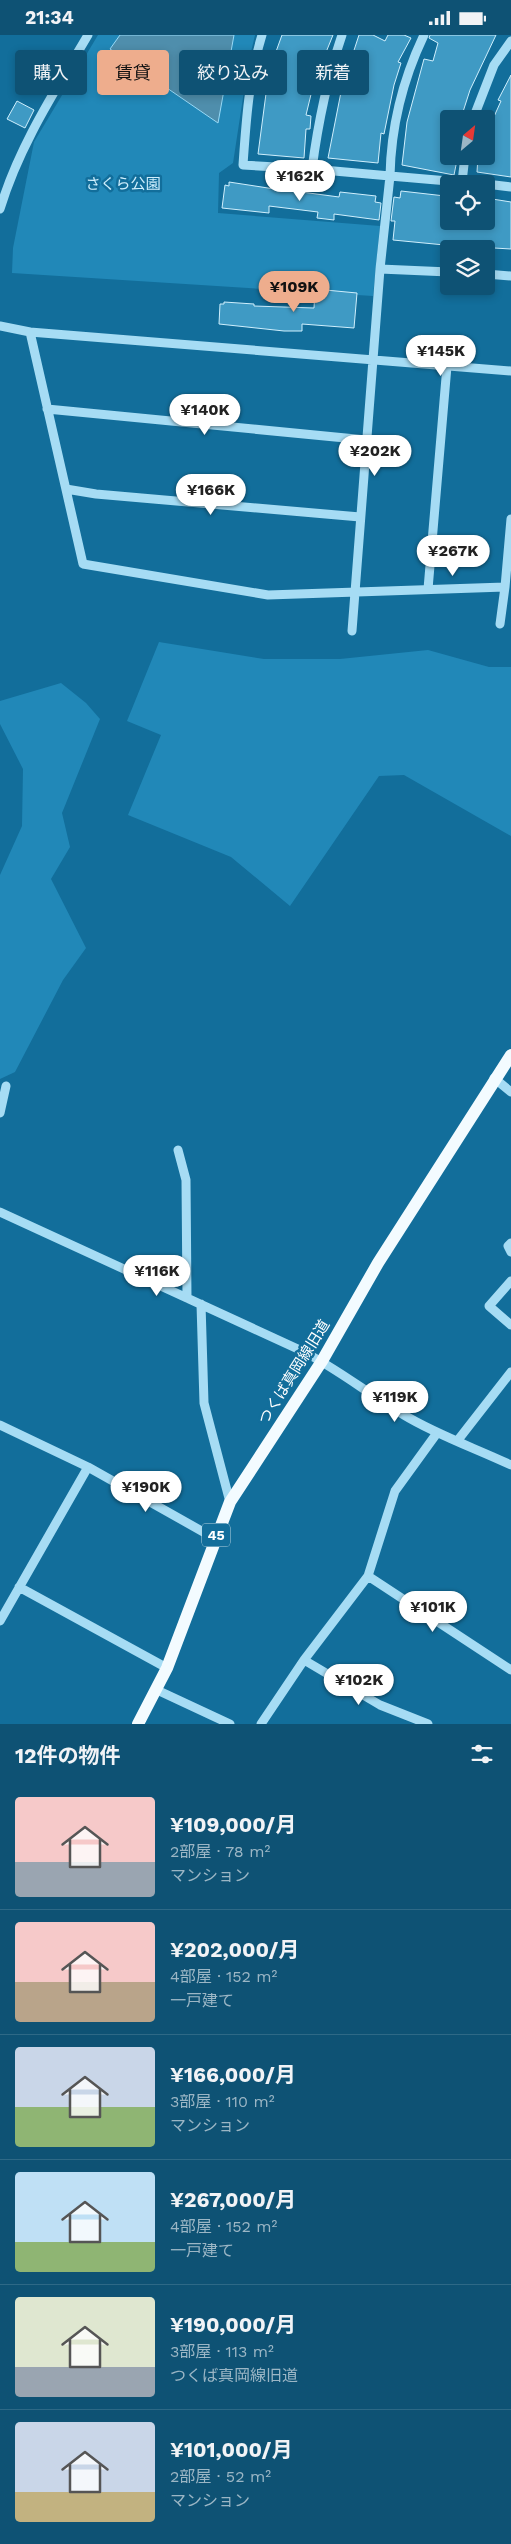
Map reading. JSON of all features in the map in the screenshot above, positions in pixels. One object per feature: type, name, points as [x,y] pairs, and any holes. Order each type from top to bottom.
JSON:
[{"type":"main road","name":"つくば真岡線旧道","points":[[138,1724],[167,1667],[214,1538],[230,1502],[322,1361],[378,1263],[511,1055]]},
{"type":"street","points":[[0,209],[22,153],[45,108],[88,35]]},
{"type":"street","points":[[262,35],[256,53],[247,106],[243,165],[440,180]]},
{"type":"street","points":[[312,169],[316,132],[342,35]]},
{"type":"street","points":[[352,631],[391,149],[397,107],[412,61],[424,35]]},
{"type":"street","points":[[476,110],[494,65],[511,41]]},
{"type":"street","points":[[495,185],[511,187]]},
{"type":"street","points":[[380,269],[440,272]]},
{"type":"street","points":[[495,275],[511,276]]},
{"type":"street","points":[[0,326],[30,332],[511,371]]},
{"type":"street","points":[[30,332],[83,564],[268,595],[505,587]]},
{"type":"street","points":[[428,589],[448,366]]},
{"type":"street","points":[[47,409],[366,440]]},
{"type":"street","points":[[66,489],[106,495],[360,517]]},
{"type":"street","points":[[500,624],[511,519]]},
{"type":"street","points":[[494,1079],[511,1092]]},
{"type":"street","points":[[0,1113],[6,1086]]},
{"type":"street","points":[[178,1150],[186,1180],[186,1298]]},
{"type":"street","points":[[0,1213],[322,1361],[403,1414],[437,1433],[458,1440],[511,1465]]},
{"type":"street","points":[[511,1243],[508,1246],[511,1252]]},
{"type":"street","points":[[511,1281],[489,1306],[511,1325]]},
{"type":"street","points":[[201,1304],[204,1403],[230,1502]]},
{"type":"street","points":[[458,1440],[511,1372]]},
{"type":"street","points":[[0,1425],[88,1467],[214,1538]]},
{"type":"street","points":[[261,1724],[304,1660],[368,1576],[395,1491],[437,1433]]},
{"type":"street","points":[[0,1621],[88,1467]]},
{"type":"street","points":[[368,1576],[511,1670]]},
{"type":"street","points":[[19,1587],[167,1667]]},
{"type":"street","points":[[304,1660],[380,1705],[428,1724]]},
{"type":"street","points":[[157,1689],[230,1724]]},
{"type":"green space","name":"さくら公園","points":[[98,35],[255,35],[252,50],[179,50],[179,95],[243,95],[233,163],[219,173],[218,213],[380,226],[373,296],[12,273],[13,248],[34,142],[62,95],[87,95],[87,53]]},
{"type":"green space","points":[[159,642],[264,659],[340,659],[428,650],[489,667],[511,667],[511,836],[404,775],[379,776],[290,906],[231,857],[128,815],[161,735],[127,721]]},
{"type":"green space","points":[[61,683],[86,703],[100,719],[62,813],[70,847],[51,879],[86,948],[63,980],[15,1072],[0,1079],[0,875],[22,826],[23,769],[0,724],[0,701]]},
{"type":"shaded area","points":[[120,35],[234,35],[231,50],[179,50],[179,95],[223,95],[218,123],[169,89],[169,50],[110,49]]},
{"type":"building","points":[[282,35],[333,35],[327,50],[297,50],[297,95],[311,95],[306,115],[311,116],[310,129],[306,129],[304,158],[258,154],[266,95],[287,95],[287,50],[277,50]]},
{"type":"building","points":[[359,35],[373,35],[385,41],[388,35],[404,35],[411,38],[398,62],[401,63],[394,85],[384,134],[381,133],[378,163],[328,158],[340,95],[369,95],[369,50],[354,50]]},
{"type":"building","points":[[430,35],[496,35],[470,90],[464,110],[440,110],[440,165],[456,165],[454,175],[402,165],[407,122],[424,59],[433,61],[438,43],[429,38]]},
{"type":"building","points":[[511,75],[511,177],[477,172],[477,165],[495,165],[495,114],[501,101],[498,100]]},
{"type":"building","points":[[17,101],[34,110],[25,128],[7,119]]},
{"type":"building","points":[[229,182],[281,190],[283,186],[294,187],[294,191],[339,197],[340,192],[376,196],[375,202],[381,203],[379,220],[334,214],[334,220],[317,218],[318,212],[269,206],[269,213],[222,208],[225,185],[229,186]]},
{"type":"building","points":[[401,191],[440,195],[440,230],[495,230],[495,199],[511,202],[511,249],[495,248],[495,240],[440,240],[440,245],[393,240],[395,221],[391,221],[394,197],[400,198]]},
{"type":"building","points":[[315,289],[357,293],[354,328],[302,324],[302,331],[284,331],[219,324],[220,304],[224,304],[224,302],[254,304],[254,306],[314,308]]}]
